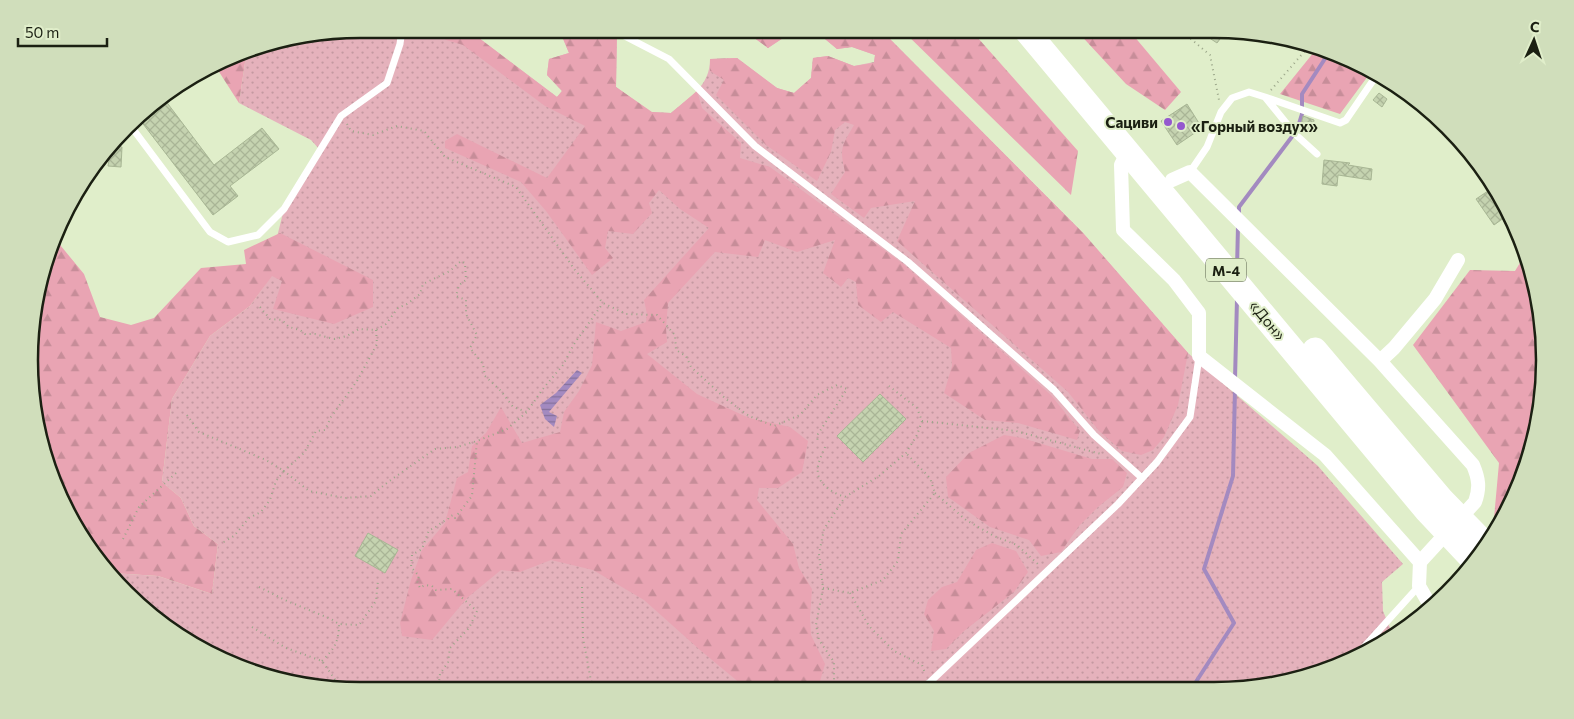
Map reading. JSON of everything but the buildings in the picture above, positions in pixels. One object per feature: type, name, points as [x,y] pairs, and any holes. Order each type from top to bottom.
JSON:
[{"type":"highway","name":"«Дон»","points":[[1034,38],[1128,151],[1435,506],[1475,548]]},
{"type":"highway","name":"«Дон»","points":[[1053,38],[1181,176],[1435,506]]},
{"type":"street","points":[[1128,151],[1121,165],[1123,230],[1174,280],[1199,313],[1200,356],[1325,455],[1420,562]]},
{"type":"street","points":[[1181,176],[1380,361],[1473,465],[1479,478],[1479,492],[1475,502],[1420,562],[1419,586],[1427,602]]},
{"type":"street","points":[[1380,361],[1394,348],[1435,299],[1458,260]]},
{"type":"lane","points":[[134,130],[210,232],[228,242],[258,235],[284,209],[341,116],[386,83],[401,38]]},
{"type":"lane","points":[[628,38],[669,59],[755,146],[908,262],[1054,390],[1094,435],[1142,478]]},
{"type":"lane","points":[[1181,176],[1207,147],[1221,112],[1232,98],[1248,92],[1340,123],[1346,120],[1374,80]]},
{"type":"lane","points":[[1265,97],[1294,134],[1317,154]]},
{"type":"lane","points":[[930,682],[1118,504],[1157,462],[1190,417],[1200,356]]},
{"type":"lane","points":[[1368,642],[1419,586]]},
{"type":"path","points":[[1190,38],[1210,55],[1221,112]]},
{"type":"path","points":[[1265,97],[1305,51]]},
{"type":"path","points":[[341,116],[351,131],[373,136],[397,126],[424,131],[445,157],[516,187],[574,270],[603,302],[626,314],[657,315],[675,335],[676,350],[686,356],[691,368],[726,399],[749,416],[774,426],[800,415],[817,395],[837,385],[847,389],[818,434],[817,443]]},
{"type":"path","points":[[260,307],[270,319],[282,320],[289,327],[300,330],[305,334],[315,334],[334,339],[347,336],[359,329],[376,330],[386,324],[398,308],[420,294],[423,284],[450,270],[461,261],[465,264],[466,280],[459,285],[456,296],[466,300],[466,314],[477,335],[470,348],[483,364],[485,376],[501,391],[513,407],[527,412]]},
{"type":"path","points":[[187,414],[199,432],[266,460],[284,471],[309,492],[345,498],[371,496],[435,449],[457,447],[507,429],[527,412],[542,390],[563,366],[574,344],[603,302]]},
{"type":"path","points":[[222,543],[234,536],[249,518],[261,512],[270,500],[276,482],[284,471],[304,452],[316,431],[326,430],[331,417],[357,381],[377,344],[376,330]]},
{"type":"path","points":[[834,682],[834,662],[819,640],[816,624],[823,588],[819,554],[824,529],[845,497],[879,476],[906,453],[918,435],[922,421],[917,408],[889,386]]},
{"type":"path","points":[[922,421],[1016,431],[1096,454],[1116,454]]},
{"type":"path","points":[[439,682],[440,674],[448,662],[450,648],[469,628],[478,611],[452,589],[436,590],[432,586],[426,585],[420,588],[417,581],[418,576],[411,567],[412,555],[422,549],[429,530],[439,527],[453,515],[455,518],[472,496],[476,441]]},
{"type":"path","points":[[825,447],[817,468],[820,480],[831,492],[845,497]]},
{"type":"path","points":[[906,453],[930,478],[935,493],[966,520],[994,536],[1017,546],[1046,572]]},
{"type":"path","points":[[123,539],[139,507],[176,473]]},
{"type":"path","points":[[823,588],[850,593],[883,580],[898,561],[901,534],[935,493]]},
{"type":"path","points":[[259,586],[339,624],[358,625],[376,602],[378,580]]},
{"type":"path","points":[[582,587],[583,638],[592,682]]},
{"type":"path","points":[[850,593],[869,626],[894,651],[922,665],[929,682]]},
{"type":"path","points":[[322,660],[339,637],[339,624]]},
{"type":"path","points":[[252,627],[286,648],[322,660],[336,681]]},
{"type":"shaded area","points":[[338,38],[479,38],[557,97],[562,91],[547,75],[549,59],[569,53],[563,38],[617,38],[616,87],[651,112],[671,113],[692,96],[703,84],[707,77],[710,59],[737,58],[777,88],[794,93],[811,78],[813,58],[828,56],[854,66],[874,62],[875,55],[852,47],[837,49],[825,39],[812,38],[889,38],[1083,233],[1188,353],[1318,466],[1403,564],[1382,582],[1383,611],[1390,629],[1338,657],[1298,671],[1257,679],[1214,682],[360,682],[317,679],[276,671],[236,657],[198,638],[163,615],[118,573],[158,576],[212,594],[218,544],[194,526],[181,498],[162,482],[172,399],[210,336],[250,306],[265,285],[284,209],[320,150],[311,140],[239,103],[246,59],[276,48],[317,40]]},
{"type":"shaded area","points":[[754,38],[783,38],[768,48]]},
{"type":"shaded area","points":[[577,370],[582,373],[549,412],[557,416],[554,427],[545,419],[540,405],[556,393]]},
{"type":"green space","points":[[443,38],[479,38],[557,97],[562,91],[547,75],[549,59],[569,53],[563,38],[617,38],[616,87],[652,112],[671,113],[697,91],[702,108],[741,143],[740,158],[770,167],[902,263],[1051,395],[1080,431],[1077,440],[1018,423],[985,420],[944,393],[952,366],[951,348],[893,312],[881,322],[858,305],[856,282],[848,278],[841,287],[823,273],[835,240],[797,252],[765,240],[758,257],[715,252],[668,303],[667,342],[647,354],[697,394],[749,418],[790,427],[808,441],[802,472],[778,488],[759,488],[757,500],[793,544],[799,568],[812,589],[811,635],[825,664],[820,682],[739,682],[644,600],[593,570],[551,560],[520,572],[501,570],[467,598],[432,640],[402,636],[400,623],[411,580],[422,550],[445,523],[457,478],[468,472],[472,446],[486,433],[501,407],[522,443],[560,432],[564,412],[579,391],[592,365],[596,322],[621,331],[646,322],[647,314],[644,300],[709,228],[680,209],[659,190],[649,203],[652,213],[633,234],[608,231],[605,248],[613,258],[592,275],[546,211],[521,182],[445,148],[445,141],[457,134],[547,178],[585,126],[545,106],[463,45]]},
{"type":"green space","points":[[754,38],[783,38],[768,48]]},
{"type":"green space","points":[[812,38],[889,38],[1083,233],[1188,353],[1178,405],[1164,437],[1153,450],[1141,455],[1122,451],[1099,431],[1068,392],[897,241],[915,201],[871,208],[864,218],[831,194],[845,172],[842,152],[854,125],[845,122],[835,130],[831,152],[817,181],[766,145],[716,95],[724,80],[710,71],[710,59],[737,58],[777,88],[794,93],[811,78],[813,58],[828,56],[854,66],[874,63],[875,55],[852,47],[837,49],[825,39]]},
{"type":"green space","points":[[910,38],[978,38],[1078,151],[1071,195]]},
{"type":"green space","points":[[1083,38],[1136,38],[1181,92],[1165,110],[1126,84]]},
{"type":"green space","points":[[1313,53],[1338,62],[1368,77],[1340,114],[1280,94]]},
{"type":"green space","points":[[246,59],[239,103],[218,70]]},
{"type":"green space","points":[[280,233],[373,280],[373,307],[334,324],[273,309],[282,281],[272,276],[250,306],[210,336],[172,399],[162,482],[181,498],[194,526],[218,544],[212,594],[158,576],[118,573],[92,538],[62,483],[48,443],[40,402],[38,338],[40,317],[48,276],[59,244],[84,274],[100,317],[131,325],[154,318],[201,268],[246,264],[244,250]]},
{"type":"green space","points":[[1521,261],[1526,276],[1534,317],[1536,381],[1526,443],[1512,483],[1494,518],[1499,463],[1413,345],[1470,270],[1515,271]]},
{"type":"green space","points":[[1004,435],[1022,438],[1092,459],[1112,459],[1127,473],[1123,487],[1098,507],[1079,526],[1061,552],[1041,556],[1029,540],[990,527],[948,497],[946,477],[969,453]]},
{"type":"green space","points":[[992,543],[1016,551],[1028,572],[1014,592],[964,631],[946,649],[931,651],[934,631],[924,614],[928,600],[942,587],[957,582],[976,550]]},
{"type":"waterway","points":[[1239,214],[1239,207],[1297,130],[1302,114],[1302,94],[1326,58]]},
{"type":"waterway","points":[[1237,269],[1238,226]]},
{"type":"waterway","points":[[1235,379],[1237,299]]},
{"type":"waterway","points":[[1196,682],[1234,623],[1204,569],[1233,476],[1235,389]]},
{"type":"place","name":"Сациви","points":[[1168,122]]},
{"type":"place","name":"«Горный воздух»","points":[[1181,126]]}]
